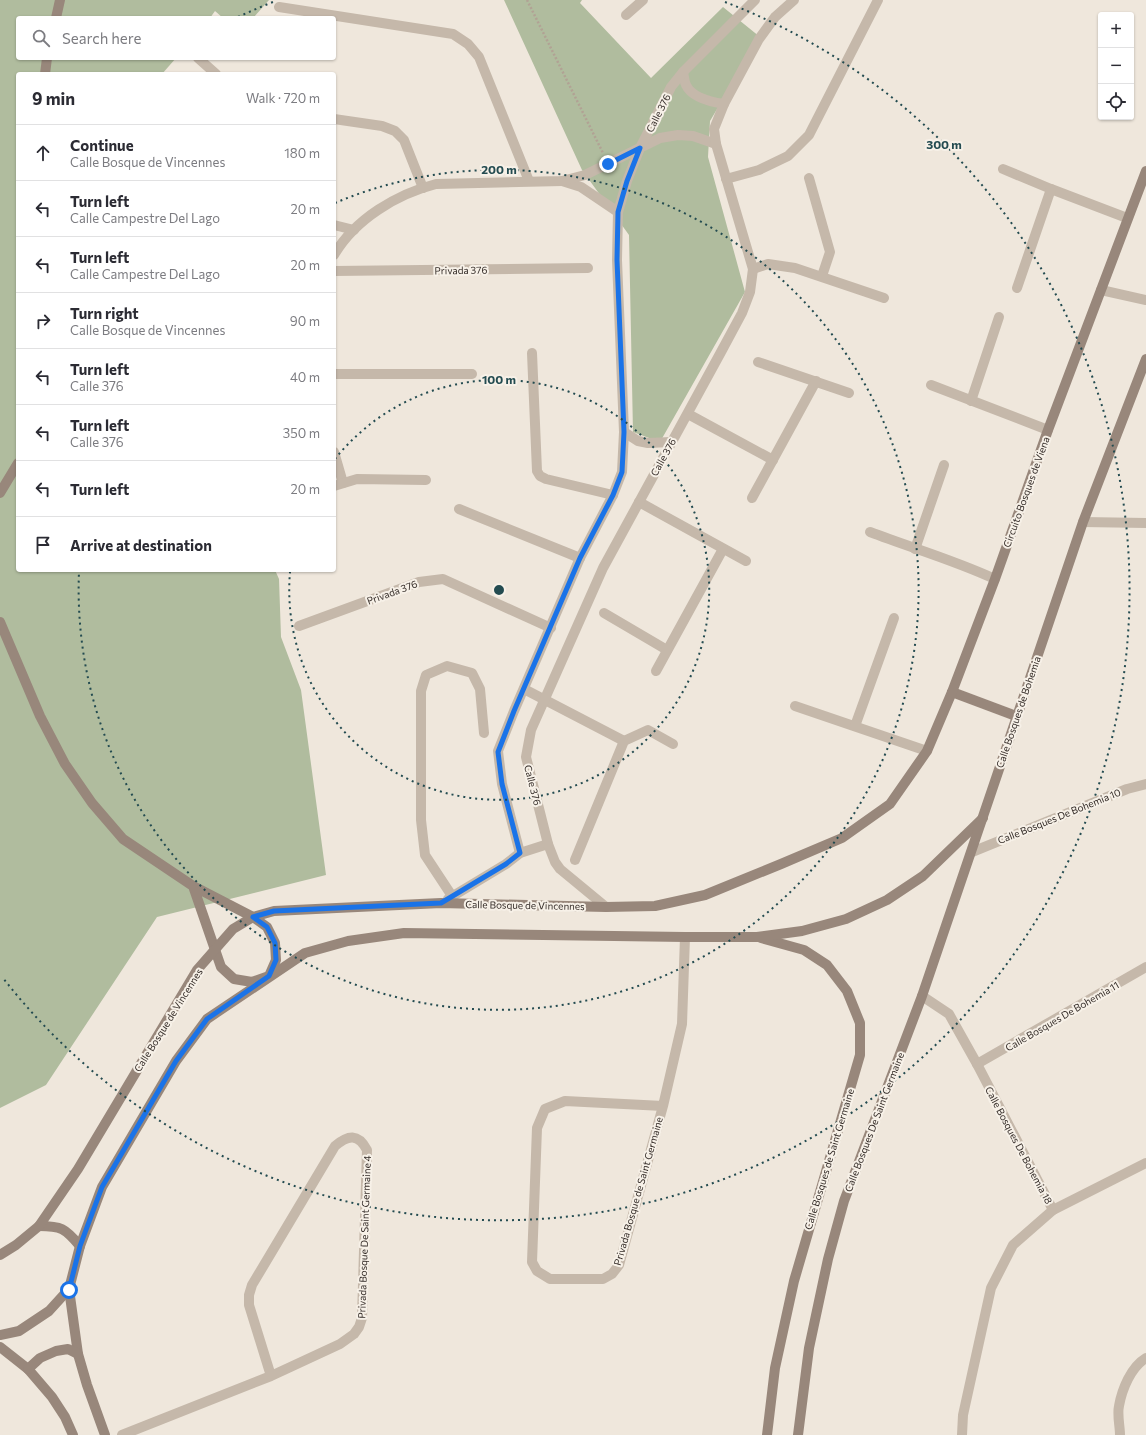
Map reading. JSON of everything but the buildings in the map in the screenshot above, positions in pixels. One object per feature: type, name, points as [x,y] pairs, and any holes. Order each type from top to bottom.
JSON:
[{"type":"main road","points":[[56,16],[60,0]]},
{"type":"main road","points":[[45,72],[47,60]]},
{"type":"main road","name":"Circuito Bosques de Viena","points":[[890,804],[927,750],[952,692],[995,579],[1048,430],[1146,171]]},
{"type":"main road","name":"Calle Bosques de Bohemia","points":[[757,937],[802,931],[846,919],[887,900],[923,876],[983,818],[1016,716],[1083,522],[1146,359]]},
{"type":"main road","points":[[0,493],[16,466]]},
{"type":"main road","points":[[0,622],[40,716],[65,764],[92,803],[123,839],[193,886],[253,917],[267,927],[275,943],[276,960],[269,976],[252,982],[234,979],[221,967],[193,886]]},
{"type":"main road","points":[[952,692],[1016,716]]},
{"type":"main road","name":"Calle Bosque de Vincennes","points":[[0,1255],[16,1245],[39,1226],[78,1169],[197,970],[233,929],[253,917],[274,911],[441,903],[606,907],[655,906],[705,895],[842,838],[890,804]]},
{"type":"main road","name":"Calle Bosques De Saint Germaine","points":[[798,1435],[809,1348],[828,1259],[844,1201],[922,996],[983,818]]},
{"type":"main road","points":[[106,1435],[87,1385],[78,1354],[69,1290],[80,1246],[102,1187],[176,1061],[207,1019],[305,953],[348,941],[404,933],[757,937]]},
{"type":"main road","name":"Calle Bosques de Saint Germaine","points":[[757,937],[804,950],[827,965],[847,991],[860,1023],[860,1056],[794,1281],[776,1368],[767,1435]]},
{"type":"main road","points":[[39,1226],[55,1226],[70,1233],[80,1246]]},
{"type":"main road","points":[[0,1336],[18,1331],[49,1312],[69,1290]]},
{"type":"main road","points":[[0,1347],[28,1369],[52,1397],[65,1416],[73,1435]]},
{"type":"main road","points":[[28,1369],[40,1358],[56,1351],[68,1349],[78,1354]]},
{"type":"street","points":[[626,15],[643,0]]},
{"type":"street","name":"Calle 376","points":[[606,907],[557,866],[548,844],[526,757],[531,730],[603,568],[742,313],[750,292],[753,268],[716,144],[714,129],[724,104],[759,39],[775,17],[794,0]]},
{"type":"street","points":[[726,179],[759,170],[788,156],[809,135],[878,0]]},
{"type":"street","name":"Calle 376","points":[[520,853],[502,784],[498,752],[580,558],[613,495],[622,472],[624,432],[617,260],[618,212],[627,181],[640,148],[671,87],[752,1]]},
{"type":"street","points":[[279,7],[452,34],[468,44],[479,57],[529,181]]},
{"type":"street","points":[[200,60],[214,72]]},
{"type":"street","points":[[684,72],[686,85],[693,94],[709,101],[724,104]]},
{"type":"street","points":[[336,119],[382,126],[395,131],[404,140],[424,188]]},
{"type":"street","points":[[336,252],[354,230],[370,216],[392,201],[436,184],[562,181],[585,175],[660,138],[678,135],[693,136],[716,144]]},
{"type":"street","points":[[1003,169],[1127,218]]},
{"type":"street","points":[[809,178],[830,252],[822,276]]},
{"type":"street","points":[[562,181],[581,186],[618,212]]},
{"type":"street","points":[[1016,288],[1051,189]]},
{"type":"street","points":[[336,226],[354,230]]},
{"type":"street","points":[[753,268],[768,264],[795,268],[884,298]]},
{"type":"street","name":"Privada 376","points":[[336,271],[588,268]]},
{"type":"street","points":[[1101,290],[1146,300]]},
{"type":"street","points":[[971,400],[999,317]]},
{"type":"street","points":[[532,352],[536,471],[540,476],[546,479],[613,495]]},
{"type":"street","points":[[758,362],[849,393]]},
{"type":"street","points":[[336,374],[472,374]]},
{"type":"street","points":[[752,498],[816,381]]},
{"type":"street","points":[[931,385],[1048,430]]},
{"type":"street","points":[[688,414],[773,460]]},
{"type":"street","points":[[624,432],[638,441],[648,443],[671,442]]},
{"type":"street","points":[[915,549],[944,465]]},
{"type":"street","points":[[336,468],[338,485],[357,479],[426,480]]},
{"type":"street","points":[[639,502],[746,561]]},
{"type":"street","points":[[459,509],[580,558]]},
{"type":"street","points":[[1083,522],[1146,523]]},
{"type":"street","points":[[870,532],[968,567],[995,579]]},
{"type":"street","points":[[656,671],[724,549]]},
{"type":"street","name":"Privada 376","points":[[299,626],[419,582],[443,579],[551,628]]},
{"type":"street","points":[[604,613],[667,650]]},
{"type":"street","points":[[854,726],[894,618]]},
{"type":"street","points":[[452,896],[426,855],[421,820],[421,691],[426,675],[447,666],[472,673],[480,689],[484,733]]},
{"type":"street","points":[[524,689],[624,741]]},
{"type":"street","points":[[795,706],[927,750]]},
{"type":"street","points":[[575,860],[624,741],[648,730],[673,744]]},
{"type":"street","name":"Calle Bosques De Bohemia 10","points":[[972,852],[1127,789],[1146,784]]},
{"type":"street","points":[[441,903],[506,864],[520,853],[548,844]]},
{"type":"street","name":"Privada Bosque de Saint Germaine","points":[[663,1106],[565,1101],[545,1109],[537,1128],[532,1262],[537,1271],[550,1279],[603,1279],[612,1274],[619,1265],[663,1106],[682,1024],[685,937]]},
{"type":"street","name":"Calle Bosques De Bohemia 11","points":[[977,1064],[1146,968]]},
{"type":"street","name":"Calle Bosques De Bohemia 18","points":[[922,996],[949,1014],[977,1064],[1053,1210],[1013,1245],[991,1288],[962,1415],[962,1435]]},
{"type":"street","name":"Privada Bosque De Saint Germaine 4","points":[[122,1435],[271,1376],[340,1344],[354,1334],[360,1327],[362,1318],[367,1150],[363,1141],[354,1137],[343,1139],[334,1146],[252,1285],[249,1305],[271,1376]]},
{"type":"street","points":[[1053,1210],[1146,1162]]},
{"type":"street","points":[[1120,1435],[1119,1408],[1125,1386],[1139,1362],[1146,1358]]},
{"type":"path","points":[[527,0],[608,164]]},
{"type":"green space","points":[[0,0],[269,0],[255,16],[221,16],[215,11],[211,16],[16,16],[16,60],[174,60],[164,72],[16,72],[16,572],[276,572],[279,579],[281,637],[301,690],[326,875],[157,917],[46,1085],[0,1108]]},
{"type":"green space","points":[[504,0],[582,0],[580,3],[651,78],[723,7],[760,37],[710,121],[708,157],[745,292],[660,442],[633,432],[629,235],[582,170]]},
{"type":"route","points":[[69,1290],[80,1246],[102,1187],[176,1061],[207,1019],[269,976],[276,960],[275,943],[267,927],[253,917],[274,911],[441,903],[506,864],[520,853],[502,784],[498,752],[514,711],[580,558],[613,495],[622,472],[624,432],[617,260],[618,212],[627,181],[640,148],[608,164]]}]
